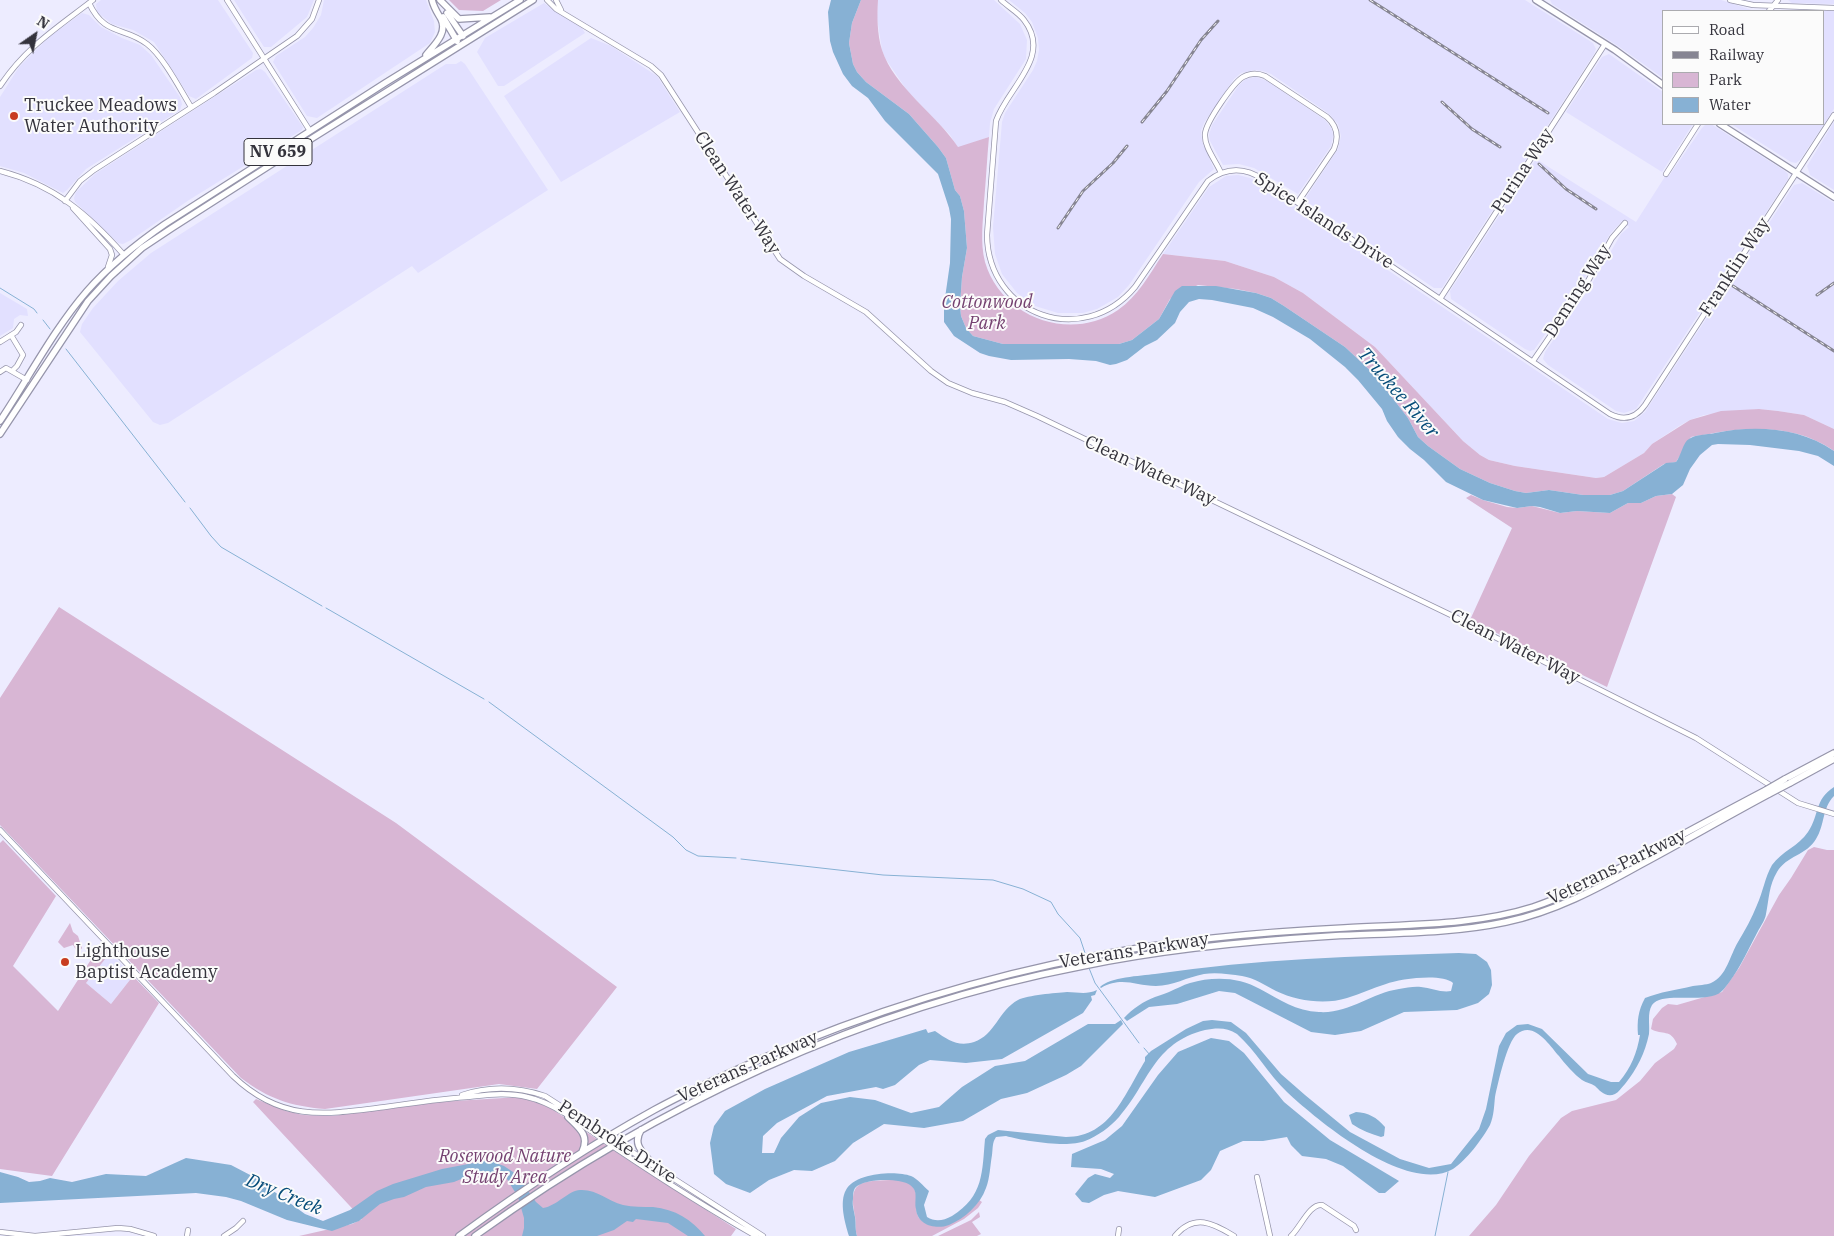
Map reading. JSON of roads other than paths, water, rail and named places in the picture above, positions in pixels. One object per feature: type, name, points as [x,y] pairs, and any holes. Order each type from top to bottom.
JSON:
[{"type":"main road","points":[[433,0],[459,45]]},
{"type":"main road","points":[[421,60],[439,39],[443,30],[442,21],[434,7],[433,0]]},
{"type":"main road","points":[[440,0],[459,19],[478,19],[495,16]]},
{"type":"main road","points":[[440,0],[466,41]]},
{"type":"main road","name":"NV 659","points":[[124,255],[165,224],[421,60],[520,0]]},
{"type":"main road","name":"NV 659","points":[[0,421],[70,314],[87,292],[108,274],[157,238],[295,149],[534,0]]},
{"type":"main road","points":[[1538,1],[1605,44],[1662,84]]},
{"type":"main road","points":[[1722,125],[1834,197]]},
{"type":"main road","points":[[295,149],[310,131]]},
{"type":"main road","points":[[108,274],[124,255]]},
{"type":"main road","name":"NV 659","points":[[0,434],[76,316],[108,274]]},
{"type":"main road","name":"Veterans Parkway","points":[[1788,781],[1834,753]]},
{"type":"main road","name":"Veterans Parkway","points":[[459,1236],[540,1179],[605,1138],[658,1108],[720,1077],[794,1044],[920,999],[1077,959],[1160,945],[1270,932],[1475,920],[1532,907],[1593,882],[1834,759]]},
{"type":"main road","name":"Veterans Parkway","points":[[474,1236],[517,1206],[641,1129],[741,1079],[798,1053],[862,1028],[996,986],[1102,962],[1269,940],[1440,930],[1505,922],[1567,903],[1590,892],[1767,792]]},
{"type":"main road","points":[[568,1117],[584,1135],[585,1145],[582,1152]]},
{"type":"main road","points":[[641,1129],[637,1142],[652,1164]]},
{"type":"street","points":[[226,0],[310,131]]},
{"type":"street","points":[[65,201],[80,181],[94,170],[303,31],[312,19],[319,0]]},
{"type":"street","name":"Clean Water Way","points":[[548,0],[554,7],[650,66],[664,78],[780,259],[804,276],[866,312],[931,372],[948,383],[1022,409],[1378,579],[1696,738],[1792,799],[1834,814]]},
{"type":"street","name":"Clean Water Way","points":[[556,0],[558,7],[564,12]]},
{"type":"street","points":[[1001,0],[1026,23],[1033,43],[1030,63],[1001,108],[996,121],[988,220],[988,242],[991,261],[999,280],[1016,300],[1033,311],[1058,319],[1085,318],[1110,309],[1121,301],[1135,287],[1203,186],[1213,176],[1221,173],[1206,142],[1206,128],[1237,81],[1250,74],[1262,75],[1327,117],[1335,129],[1336,140],[1334,149],[1298,202]]},
{"type":"street","points":[[1730,0],[1753,5],[1834,8]]},
{"type":"street","points":[[1770,10],[1778,0]]},
{"type":"street","points":[[0,86],[12,69],[33,46],[56,26],[91,2],[98,17],[108,27],[141,40],[153,48],[191,107]]},
{"type":"street","name":"Purina Way","points":[[1440,299],[1605,44]]},
{"type":"street","name":"Franklin Way","points":[[1633,416],[1645,405],[1834,115]]},
{"type":"street","points":[[1666,174],[1697,125]]},
{"type":"street","name":"Spice Islands Drive","points":[[1221,173],[1240,170],[1253,173],[1615,416],[1624,418],[1633,416]]},
{"type":"street","points":[[0,171],[34,183],[79,210],[94,222],[124,255]]},
{"type":"street","points":[[70,205],[112,253],[108,274]]},
{"type":"street","name":"Deming Way","points":[[1533,361],[1589,279],[1612,238],[1625,224]]},
{"type":"street","points":[[0,342],[21,326]]},
{"type":"street","points":[[11,335],[23,355],[13,370]]},
{"type":"street","points":[[0,372],[6,368],[13,370],[27,380]]},
{"type":"street","name":"Pembroke Drive","points":[[0,830],[233,1076],[261,1098],[294,1110],[322,1114],[458,1096],[497,1094],[527,1097],[543,1102],[605,1138],[619,1143],[763,1236]]},
{"type":"street","name":"Pembroke Drive","points":[[458,1096],[495,1088],[523,1090],[555,1101],[605,1138],[613,1147],[682,1192],[756,1236]]},
{"type":"street","points":[[1257,1177],[1270,1236]]},
{"type":"street","points":[[1291,1236],[1312,1207],[1322,1204],[1358,1229],[1355,1236]]},
{"type":"street","points":[[224,1236],[243,1221]]},
{"type":"street","points":[[1176,1236],[1184,1228],[1199,1222],[1215,1224],[1234,1236]]},
{"type":"street","points":[[0,1232],[35,1236],[118,1228],[130,1229],[154,1236]]},
{"type":"street","points":[[187,1236],[188,1230]]},
{"type":"street","points":[[1118,1236],[1119,1230]]},
{"type":"water","points":[[831,0],[861,0],[852,23],[849,43],[853,64],[857,72],[866,82],[909,114],[946,158],[955,190],[960,196],[964,211],[967,248],[960,306],[961,316],[966,328],[973,336],[1003,344],[1119,344],[1132,340],[1159,319],[1175,291],[1182,286],[1216,286],[1256,293],[1271,298],[1345,347],[1374,374],[1408,418],[1418,437],[1428,446],[1460,469],[1490,483],[1515,491],[1526,493],[1549,490],[1583,495],[1610,495],[1623,491],[1666,463],[1676,462],[1685,443],[1692,437],[1730,430],[1776,430],[1807,437],[1834,451],[1834,466],[1818,456],[1799,451],[1750,445],[1718,444],[1712,445],[1700,455],[1690,469],[1683,485],[1672,494],[1656,496],[1641,503],[1628,503],[1610,513],[1577,511],[1560,513],[1532,506],[1517,508],[1483,500],[1446,482],[1398,437],[1387,421],[1382,409],[1345,367],[1310,339],[1273,317],[1253,308],[1212,300],[1199,299],[1189,302],[1180,312],[1175,323],[1157,340],[1145,346],[1127,360],[1110,365],[1096,361],[1069,359],[1011,360],[980,353],[954,336],[944,322],[944,305],[950,263],[951,219],[938,174],[885,121],[868,98],[852,86],[843,74],[830,41],[828,12]]},
{"type":"water","points":[[1834,787],[1834,796],[1827,806],[1816,839],[1807,849],[1786,862],[1774,877],[1764,919],[1738,969],[1724,989],[1708,997],[1666,998],[1658,1000],[1652,1005],[1649,1015],[1649,1034],[1643,1054],[1637,1067],[1625,1084],[1618,1092],[1612,1095],[1604,1093],[1579,1078],[1546,1041],[1535,1032],[1529,1030],[1517,1034],[1513,1038],[1503,1063],[1490,1125],[1474,1149],[1453,1169],[1434,1174],[1413,1172],[1389,1164],[1365,1152],[1301,1105],[1274,1078],[1237,1034],[1225,1029],[1213,1029],[1188,1036],[1174,1044],[1163,1054],[1119,1117],[1104,1131],[1090,1139],[1077,1143],[1057,1144],[1034,1142],[1006,1136],[996,1137],[993,1143],[986,1188],[980,1200],[971,1210],[955,1222],[939,1227],[923,1222],[917,1214],[915,1193],[910,1185],[891,1180],[866,1182],[854,1189],[853,1204],[857,1236],[849,1236],[843,1213],[843,1200],[850,1184],[876,1174],[896,1173],[911,1176],[929,1191],[924,1205],[927,1217],[936,1220],[949,1218],[962,1208],[976,1192],[982,1173],[985,1139],[988,1135],[998,1130],[1066,1137],[1081,1135],[1095,1130],[1115,1111],[1145,1061],[1145,1057],[1151,1051],[1186,1029],[1203,1021],[1231,1022],[1246,1033],[1281,1074],[1350,1132],[1400,1159],[1429,1168],[1451,1164],[1479,1129],[1486,1109],[1499,1046],[1506,1033],[1517,1025],[1528,1024],[1542,1029],[1588,1074],[1611,1082],[1619,1082],[1630,1066],[1637,1048],[1640,1035],[1638,1035],[1638,1016],[1645,998],[1668,991],[1709,984],[1721,975],[1753,915],[1772,865],[1808,832],[1820,802]]},
{"type":"water","points":[[1476,954],[1487,962],[1491,970],[1492,985],[1489,994],[1478,1003],[1457,1010],[1404,1012],[1361,1031],[1335,1035],[1311,1032],[1235,993],[1219,991],[1177,1004],[1149,1007],[1127,1021],[1124,1018],[1142,1003],[1187,984],[1208,979],[1244,982],[1295,1007],[1319,1012],[1340,1010],[1389,991],[1407,988],[1418,987],[1451,991],[1453,983],[1440,978],[1410,979],[1392,982],[1347,998],[1330,1001],[1311,1001],[1293,997],[1276,991],[1251,978],[1213,973],[1162,986],[1122,982],[1100,987],[1111,981],[1126,977],[1231,965],[1345,957]]},
{"type":"water","points":[[1097,990],[1095,995],[1091,996],[1092,1000],[1083,1013],[1002,1059],[966,1063],[930,1060],[919,1065],[895,1085],[883,1089],[876,1087],[827,1096],[777,1123],[763,1136],[762,1153],[774,1153],[781,1138],[799,1117],[821,1103],[850,1097],[875,1100],[911,1113],[939,1107],[962,1087],[995,1066],[1025,1061],[1088,1024],[1115,1024],[1121,1020],[1123,1024],[1081,1066],[1066,1075],[1027,1093],[1001,1099],[963,1121],[924,1128],[884,1124],[853,1143],[835,1161],[812,1171],[794,1170],[769,1180],[750,1193],[726,1184],[714,1174],[710,1143],[714,1126],[725,1111],[765,1089],[849,1052],[926,1029],[928,1033],[935,1031],[949,1040],[958,1043],[974,1042],[987,1034],[1006,1010],[1018,1000],[1042,994],[1086,993]]},
{"type":"water","points":[[1211,1038],[1229,1041],[1244,1053],[1284,1102],[1330,1140],[1399,1181],[1385,1193],[1379,1193],[1343,1166],[1326,1159],[1302,1156],[1291,1145],[1287,1137],[1263,1141],[1243,1141],[1220,1151],[1211,1170],[1201,1180],[1155,1197],[1118,1191],[1104,1195],[1089,1203],[1082,1202],[1075,1194],[1088,1178],[1095,1174],[1110,1178],[1114,1174],[1101,1169],[1071,1167],[1072,1154],[1105,1140],[1122,1126],[1158,1075],[1178,1052]]},
{"type":"water","points":[[1356,1112],[1372,1116],[1385,1127],[1384,1136],[1374,1135],[1352,1124],[1349,1115]]},
{"type":"water","points":[[186,1158],[231,1165],[254,1177],[305,1214],[323,1221],[350,1210],[377,1191],[393,1184],[442,1169],[484,1161],[504,1166],[516,1174],[536,1202],[543,1208],[576,1191],[592,1191],[623,1205],[669,1210],[689,1220],[705,1236],[688,1236],[668,1223],[636,1219],[633,1222],[627,1221],[614,1230],[597,1236],[522,1236],[524,1218],[518,1197],[507,1179],[495,1174],[466,1177],[454,1182],[426,1187],[404,1197],[380,1204],[359,1221],[332,1231],[287,1220],[241,1201],[196,1193],[0,1203],[0,1172],[29,1182],[50,1178],[72,1182],[106,1174],[146,1176]]},
{"type":"waterway","points":[[0,288],[34,309],[37,313]]},
{"type":"waterway","points":[[43,320],[50,329]]},
{"type":"waterway","points":[[66,349],[185,502]]},
{"type":"waterway","points":[[190,508],[221,547],[322,606]]},
{"type":"waterway","points":[[326,608],[484,699]]},
{"type":"waterway","points":[[489,702],[673,837],[686,850],[698,856],[736,858]]},
{"type":"waterway","points":[[741,859],[883,875],[993,880],[1023,889],[1051,902],[1058,914],[1080,938],[1086,956]]},
{"type":"waterway","points":[[1089,968],[1095,983],[1139,1043]]},
{"type":"waterway","points":[[1144,1048],[1150,1055]]},
{"type":"waterway","points":[[1435,1236],[1448,1172]]},
{"type":"railway","points":[[1370,0],[1548,113]]},
{"type":"railway","points":[[1142,122],[1167,91],[1201,40],[1218,21]]},
{"type":"railway","points":[[1442,102],[1472,129],[1500,147]]},
{"type":"railway","points":[[1058,228],[1083,191],[1113,163],[1127,146]]},
{"type":"railway","points":[[1539,164],[1566,189],[1596,209]]},
{"type":"railway","points":[[1817,295],[1834,283]]},
{"type":"railway","points":[[1733,286],[1834,351]]},
{"type":"place","name":"Truckee Meadows Water Authority","points":[[14,116]]},
{"type":"place","name":"Lighthouse Baptist Academy","points":[[65,962]]},
{"type":"park label","name":"Cottonwood Park","points":[[987,313]]},
{"type":"park label","name":"Rosewood Nature Study Area","points":[[505,1167]]},
{"type":"water label","name":"Truckee River","points":[[1398,393]]},
{"type":"water label","name":"Dry Creek","points":[[284,1195]]}]
